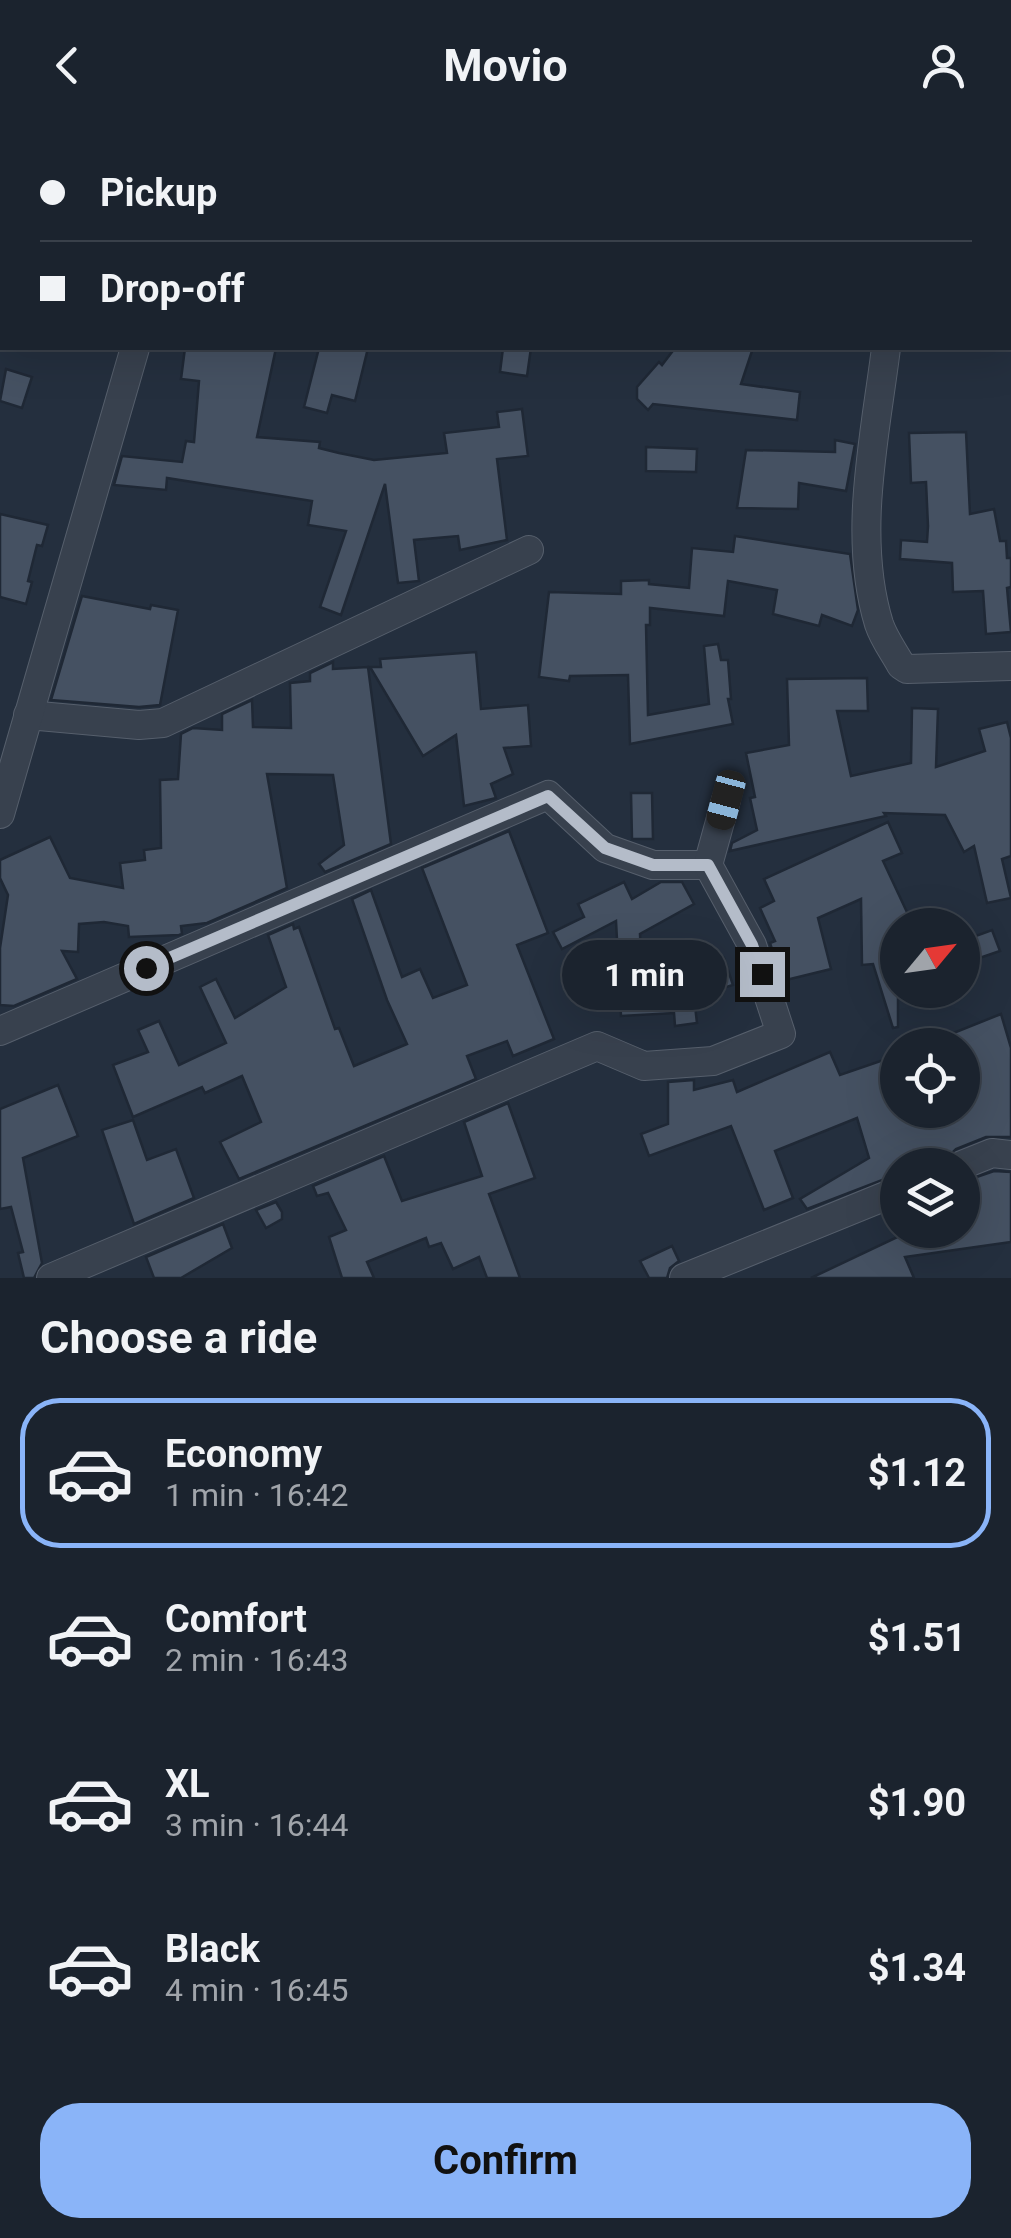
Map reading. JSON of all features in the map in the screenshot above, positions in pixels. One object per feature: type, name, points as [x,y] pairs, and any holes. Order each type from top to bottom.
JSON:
[{"type":"street","points":[[0,814],[133,350]]},
{"type":"street","points":[[886,350],[870,471],[867,563],[880,627],[901,666],[907,669],[1011,666]]},
{"type":"street","points":[[28,716],[140,725],[162,723],[529,550]]},
{"type":"street","points":[[0,1031],[548,796],[605,848],[653,865],[708,865]]},
{"type":"street","points":[[51,1278],[597,1046],[644,1066],[713,1062],[781,1034],[752,945],[708,865],[726,800]]},
{"type":"street","points":[[980,1158],[992,1153],[1011,1155]]},
{"type":"street","points":[[684,1278],[880,1198]]},
{"type":"building","points":[[185,350],[276,350],[257,437],[320,442],[319,448],[374,460],[447,453],[444,433],[499,427],[497,412],[522,409],[528,456],[497,459],[507,540],[460,550],[458,536],[414,540],[419,581],[398,583],[385,484],[341,615],[320,607],[346,531],[308,525],[312,501],[167,478],[166,490],[114,485],[122,456],[182,462],[186,441],[194,442],[199,381],[181,379]]},
{"type":"building","points":[[318,350],[368,350],[355,401],[332,395],[327,413],[304,407]]},
{"type":"building","points":[[503,350],[531,350],[527,376],[500,372]]},
{"type":"building","points":[[673,350],[752,350],[741,384],[800,392],[797,420],[653,404],[648,410],[637,399],[637,387],[659,362],[662,365]]},
{"type":"building","points":[[6,369],[32,377],[22,408],[0,401]]},
{"type":"building","points":[[966,432],[970,514],[994,509],[1000,541],[1006,541],[1007,558],[1011,558],[1011,587],[1007,588],[1011,632],[986,634],[983,591],[953,592],[952,563],[900,559],[901,540],[927,542],[926,482],[911,483],[909,433]]},
{"type":"building","points":[[835,440],[855,444],[846,491],[799,483],[798,509],[737,508],[746,450],[835,452]]},
{"type":"building","points":[[646,447],[697,449],[696,472],[646,471]]},
{"type":"building","points":[[0,514],[48,525],[42,546],[37,545],[26,604],[0,597]]},
{"type":"building","points":[[735,536],[850,554],[858,610],[852,626],[822,615],[819,626],[773,614],[777,590],[728,581],[724,616],[650,608],[650,625],[646,625],[648,715],[709,704],[704,646],[718,644],[721,660],[728,660],[728,699],[733,724],[630,744],[628,675],[570,676],[569,681],[539,677],[549,592],[621,594],[621,581],[649,580],[649,584],[689,588],[692,548],[733,552]]},
{"type":"building","points":[[82,596],[150,609],[151,605],[178,610],[160,705],[51,700]]},
{"type":"building","points":[[476,652],[481,709],[528,705],[531,746],[504,748],[513,774],[491,784],[496,798],[464,806],[456,735],[423,756],[370,667],[381,667],[380,659]]},
{"type":"building","points":[[333,662],[333,669],[368,667],[391,844],[325,872],[319,864],[344,845],[333,775],[267,774],[287,888],[207,923],[181,926],[179,935],[129,937],[128,926],[104,922],[79,924],[78,952],[62,951],[77,979],[14,1006],[0,1005],[0,948],[8,895],[0,878],[0,860],[50,837],[70,878],[123,888],[120,863],[145,860],[144,850],[161,848],[160,780],[178,779],[181,734],[193,728],[222,730],[222,714],[252,700],[253,727],[291,728],[290,683],[310,681],[310,673]]},
{"type":"building","points":[[867,678],[868,711],[837,711],[851,776],[911,763],[912,708],[938,709],[936,767],[985,751],[979,729],[1007,722],[1011,738],[1011,856],[1002,859],[1011,898],[987,903],[974,846],[964,852],[945,815],[884,813],[886,816],[730,851],[732,843],[757,830],[746,753],[789,745],[787,679]]},
{"type":"building","points":[[631,793],[652,793],[653,839],[632,839]]},
{"type":"building","points":[[888,822],[902,853],[883,861],[905,908],[880,908],[880,986],[873,964],[862,965],[861,899],[818,918],[831,969],[782,981],[770,943],[775,941],[760,908],[774,901],[764,879]]},
{"type":"building","points":[[509,831],[548,933],[517,945],[554,1039],[513,1056],[507,1041],[467,1056],[476,1079],[239,1179],[220,1142],[261,1122],[242,1076],[205,1093],[202,1087],[133,1117],[113,1065],[148,1052],[138,1030],[159,1021],[179,1065],[226,1043],[200,987],[216,979],[235,1018],[286,987],[268,935],[293,924],[294,929],[299,927],[335,1029],[339,1028],[354,1066],[407,1044],[387,1000],[352,899],[371,890],[402,977],[420,969],[433,998],[467,985],[422,868]]},
{"type":"building","points":[[624,882],[632,899],[661,882],[682,882],[694,904],[640,934],[642,978],[724,958],[733,985],[694,997],[697,1023],[675,1026],[674,1013],[621,1016],[616,921],[562,949],[553,932],[584,917],[578,904]]},
{"type":"building","points":[[992,930],[1000,951],[980,958],[980,934]]},
{"type":"building","points":[[887,1008],[898,1008],[898,1027],[893,1028]]},
{"type":"building","points":[[1001,1014],[1011,1048],[1011,1137],[986,1137],[958,1148],[880,1148],[880,1181],[807,1209],[800,1199],[869,1158],[857,1118],[775,1151],[793,1198],[764,1210],[731,1126],[649,1156],[641,1134],[668,1124],[668,1082],[694,1080],[694,1090],[733,1080],[737,1092],[830,1052],[840,1075],[880,1061],[880,1128],[980,1128],[980,1028],[966,1028]]},
{"type":"building","points":[[58,1085],[78,1136],[23,1158],[42,1263],[34,1278],[24,1278],[18,1253],[23,1252],[11,1207],[0,1209],[0,1109]]},
{"type":"building","points":[[508,1103],[535,1178],[489,1194],[520,1278],[487,1278],[479,1257],[453,1269],[441,1243],[429,1247],[426,1238],[367,1262],[374,1278],[342,1278],[329,1237],[346,1230],[328,1193],[317,1196],[313,1186],[384,1156],[402,1201],[482,1176],[464,1122]]},
{"type":"building","points":[[133,1120],[147,1160],[176,1149],[194,1198],[134,1224],[102,1130]]},
{"type":"building","points":[[994,1171],[1011,1172],[1011,1242],[980,1246],[980,1176]]},
{"type":"building","points":[[276,1202],[282,1219],[266,1228],[256,1210]]},
{"type":"building","points":[[223,1224],[232,1248],[181,1278],[154,1278],[146,1257]]},
{"type":"building","points":[[880,1245],[969,1248],[905,1257],[914,1278],[811,1278]]},
{"type":"building","points":[[672,1246],[679,1261],[670,1268],[667,1278],[649,1278],[640,1261]]},
{"type":"route","points":[[146,968],[548,796],[605,848],[653,865],[708,865],[752,945],[762,974]]}]
